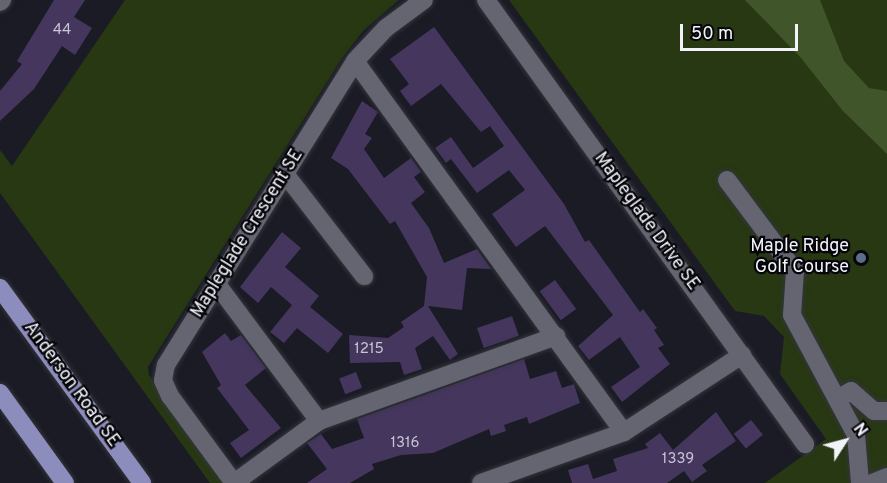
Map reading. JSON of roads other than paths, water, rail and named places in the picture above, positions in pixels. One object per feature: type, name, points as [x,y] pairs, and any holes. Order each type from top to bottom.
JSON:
[{"type":"main road","name":"Anderson Road SE","points":[[0,288],[142,483]]},
{"type":"main road","points":[[0,393],[65,483]]},
{"type":"street","name":"Mapleglade Crescent SE","points":[[234,483],[163,380],[166,365],[355,61],[386,28],[424,0]]},
{"type":"street","name":"Mapleglade Drive SE","points":[[486,0],[805,444]]},
{"type":"street","points":[[355,61],[624,432]]},
{"type":"street","points":[[286,175],[364,276]]},
{"type":"street","points":[[727,180],[795,271],[792,315],[838,398],[861,448],[860,483]]},
{"type":"street","points":[[216,283],[319,421]]},
{"type":"street","points":[[234,483],[319,421],[556,336]]},
{"type":"street","points":[[482,483],[624,432],[742,355]]},
{"type":"street","points":[[838,398],[851,391],[874,411],[887,411]]},
{"type":"street","points":[[872,483],[887,477]]},
{"type":"place","name":"Maple Ridge Golf Course","points":[[861,258]]}]
